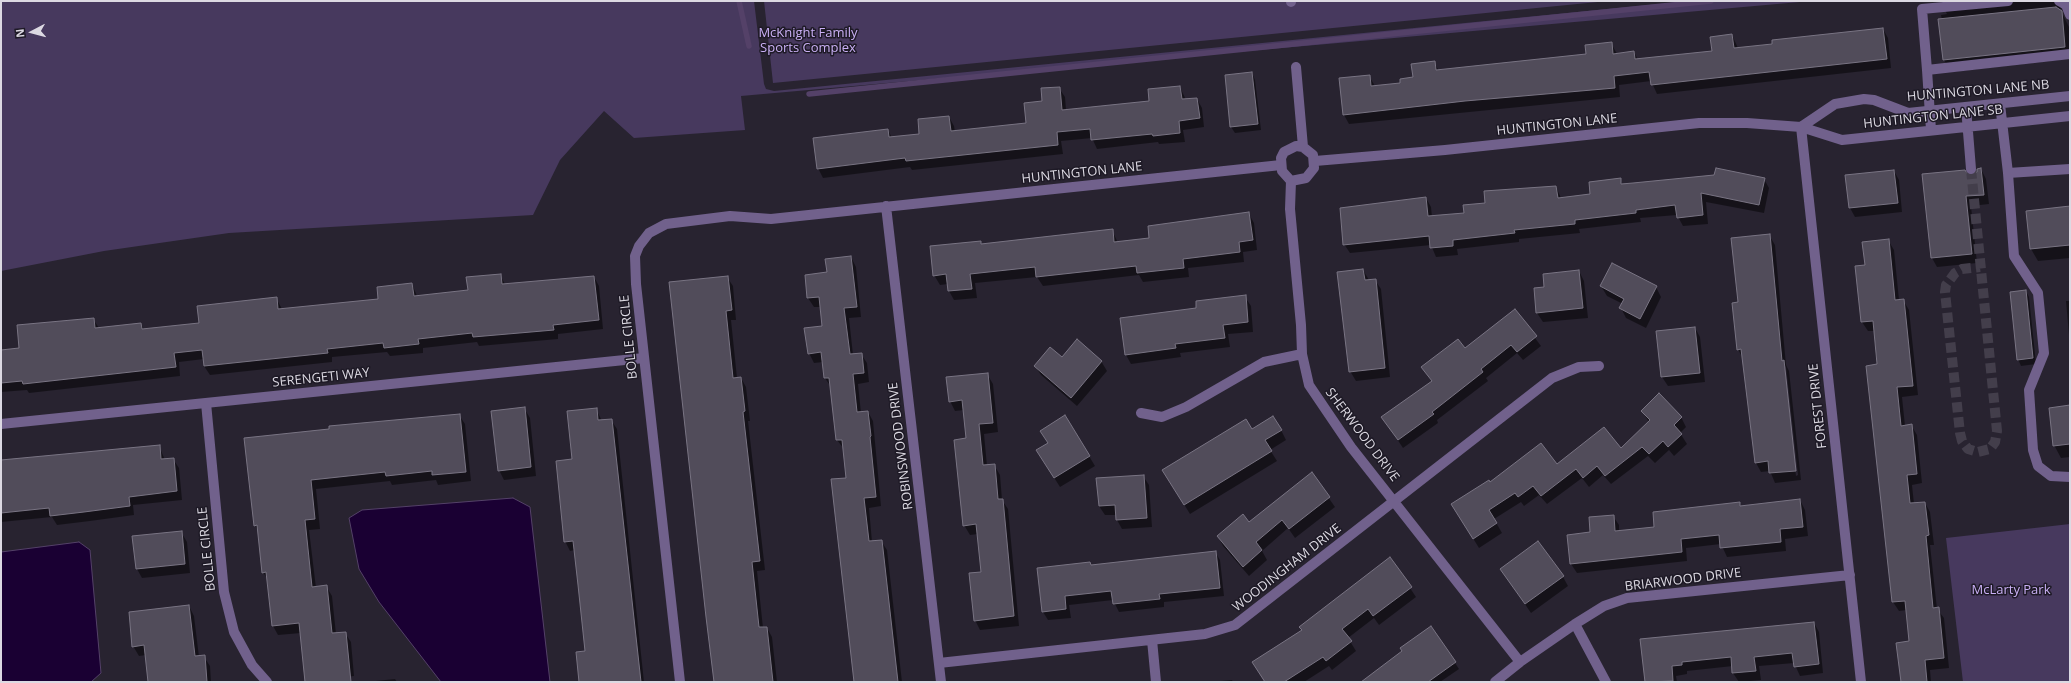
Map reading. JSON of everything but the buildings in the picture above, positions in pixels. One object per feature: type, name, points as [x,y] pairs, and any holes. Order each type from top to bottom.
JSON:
[{"type":"street","points":[[1931,130],[1922,9],[2008,1]]},
{"type":"street","points":[[2059,1],[2066,5],[2070,15]]},
{"type":"street","points":[[1927,70],[2070,54]]},
{"type":"street","points":[[1296,67],[1302,147]]},
{"type":"street","name":"HUNTINGTON LANE NB","points":[[1801,127],[1836,104],[1864,99],[1874,100],[1908,113],[2070,96]]},
{"type":"street","points":[[2000,104],[2008,173],[2014,256],[2038,293],[2044,353],[2029,390],[2033,450],[2038,466],[2051,476],[2070,477]]},
{"type":"street","points":[[1966,107],[1971,169]]},
{"type":"street","name":"HUNTINGTON LANE SB","points":[[1801,127],[1842,140],[2070,116]]},
{"type":"street","name":"HUNTINGTON LANE","points":[[1315,161],[1445,150],[1698,124],[1747,123],[1801,127]]},
{"type":"street","name":"FOREST DRIVE","points":[[1801,127],[1861,682]]},
{"type":"street","points":[[1296,146],[1302,147],[1313,155],[1315,161],[1311,174],[1306,178],[1291,181],[1282,172],[1281,165],[1284,152],[1296,146]]},
{"type":"street","name":"HUNTINGTON LANE","points":[[886,206],[1281,165]]},
{"type":"street","points":[[2008,173],[2070,169]]},
{"type":"street","name":"SHERWOOD DRIVE","points":[[1291,181],[1290,209],[1301,325],[1302,354],[1309,385],[1351,447],[1520,662]]},
{"type":"street","name":"BOLLE CIRCLE","points":[[680,682],[636,284],[635,256],[639,246],[649,234],[666,224],[730,216],[771,219],[886,206]]},
{"type":"street","name":"ROBINSWOOD DRIVE","points":[[886,206],[941,682]]},
{"type":"street","points":[[1141,413],[1162,417],[1186,407],[1264,362],[1302,354]]},
{"type":"street","name":"SERENGETI WAY","points":[[1,424],[644,358]]},
{"type":"street","name":"WOODINGHAM DRIVE","points":[[939,663],[1205,634],[1235,625],[1552,378],[1579,367],[1599,366]]},
{"type":"street","name":"BOLLE CIRCLE","points":[[206,403],[224,592],[234,632],[252,665],[266,682]]},
{"type":"street","name":"BRIARWOOD DRIVE","points":[[1495,682],[1520,662],[1575,624],[1604,606],[1627,598],[1850,575]]},
{"type":"street","points":[[1575,624],[1606,682]]},
{"type":"street","points":[[1152,640],[1156,682]]},
{"type":"green space","points":[[1,1],[754,1],[764,84],[766,89],[774,91],[1689,1],[1811,1],[741,96],[745,130],[634,138],[604,111],[560,160],[533,215],[229,233],[104,251],[1,271]]},
{"type":"green space","name":"McKnight Family Sports Complex","points":[[764,1],[1608,1],[773,83]]},
{"type":"green space","name":"McLarty Park","points":[[2070,524],[2070,682],[1963,682],[1946,538]]},
{"type":"shaded area","points":[[513,498],[530,507],[550,682],[441,682],[379,602],[359,569],[349,518],[362,510]]},
{"type":"shaded area","points":[[79,542],[90,550],[101,673],[91,682],[1,682],[1,552]]},
{"type":"waterway","points":[[739,1],[749,46]]},
{"type":"waterway","points":[[809,94],[1711,1]]},
{"type":"tunnel","points":[[1971,169],[1997,431],[1995,442],[1990,449],[1978,452],[1968,449],[1962,441],[1960,433],[1945,292],[1946,285],[1955,273],[1962,269],[1980,267]]}]
